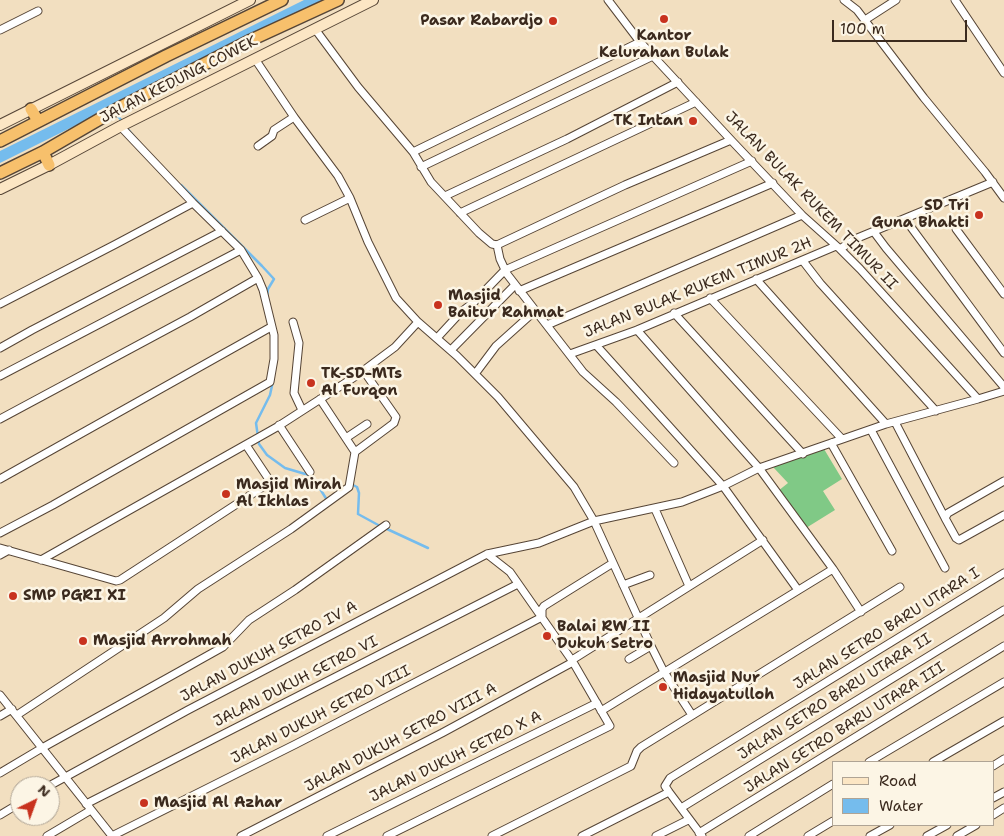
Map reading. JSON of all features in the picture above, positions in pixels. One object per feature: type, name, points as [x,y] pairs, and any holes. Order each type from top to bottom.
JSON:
[{"type":"highway","name":"JALAN KEDUNG COWEK","points":[[0,140],[282,0]]},
{"type":"highway","name":"JALAN KEDUNG COWEK","points":[[0,173],[43,152],[113,111],[251,40],[338,0]]},
{"type":"highway","points":[[31,109],[38,121]]},
{"type":"highway","points":[[43,152],[50,165]]},
{"type":"main road","points":[[0,125],[250,0]]},
{"type":"main road","name":"JALAN KEDUNG COWEK","points":[[0,189],[50,165],[132,120],[373,0]]},
{"type":"street","name":"JALAN BULAK RUKEM TIMUR II","points":[[608,0],[640,42],[802,215],[838,247],[978,399]]},
{"type":"street","points":[[844,0],[857,10],[1004,198]]},
{"type":"street","points":[[865,20],[896,0]]},
{"type":"street","points":[[955,0],[1004,73]]},
{"type":"street","points":[[0,30],[38,11]]},
{"type":"street","points":[[315,28],[358,86],[413,152],[431,182],[488,241],[497,245],[731,140]]},
{"type":"street","points":[[413,152],[640,42]]},
{"type":"street","points":[[421,167],[653,56]]},
{"type":"street","points":[[255,59],[294,117],[338,176],[396,298],[418,322],[451,350],[498,398],[574,487],[594,521],[650,646],[664,672],[692,714]]},
{"type":"street","points":[[446,196],[568,138],[678,82]]},
{"type":"street","points":[[460,213],[696,102]]},
{"type":"street","points":[[258,146],[272,136],[274,130],[294,117]]},
{"type":"street","points":[[0,533],[270,382],[274,359],[274,340],[263,290],[258,278],[241,250],[192,202],[121,126]]},
{"type":"street","points":[[436,338],[505,270],[752,162]]},
{"type":"street","name":"JALAN BULAK RUKEM TIMUR 2H","points":[[570,354],[637,330],[710,298],[993,182]]},
{"type":"street","points":[[451,350],[517,288],[773,183]]},
{"type":"street","points":[[304,220],[350,198]]},
{"type":"street","points":[[0,304],[192,202]]},
{"type":"street","points":[[547,325],[802,215]]},
{"type":"street","points":[[905,219],[1004,353]]},
{"type":"street","points":[[956,229],[1004,294]]},
{"type":"street","points":[[0,348],[222,231]]},
{"type":"street","points":[[874,232],[1004,389],[978,399]]},
{"type":"street","points":[[497,245],[505,270],[517,288],[583,372],[616,402],[674,462]]},
{"type":"street","points":[[0,376],[241,250]]},
{"type":"street","points":[[803,260],[820,283],[936,411]]},
{"type":"street","points":[[0,419],[190,317],[258,278]]},
{"type":"street","points":[[756,280],[886,424]]},
{"type":"street","points":[[710,298],[842,439]]},
{"type":"street","points":[[475,374],[496,346],[535,311]]},
{"type":"street","points":[[674,313],[802,454]]},
{"type":"street","points":[[293,322],[298,340],[294,393],[302,410]]},
{"type":"street","points":[[41,560],[279,426],[395,347],[418,322]]},
{"type":"street","points":[[0,479],[271,327]]},
{"type":"street","points":[[637,330],[759,468],[833,569],[861,612]]},
{"type":"street","points":[[596,345],[723,486],[798,590]]},
{"type":"street","points":[[355,452],[394,423],[396,417],[363,370]]},
{"type":"street","points":[[0,716],[15,712],[164,618],[198,589],[291,529],[349,488],[355,452],[320,399]]},
{"type":"street","name":"JALAN DUKUH SETRO IV A","points":[[60,779],[297,652],[488,554],[539,543],[594,521],[682,502],[723,486],[759,468],[842,439],[886,424],[978,399]]},
{"type":"street","points":[[895,422],[956,538],[959,540],[1004,515]]},
{"type":"street","points":[[346,438],[367,424]]},
{"type":"street","points":[[279,426],[310,472]]},
{"type":"street","points":[[870,430],[945,568]]},
{"type":"street","points":[[831,443],[892,551]]},
{"type":"street","points":[[0,548],[116,581],[120,580],[270,482],[246,445]]},
{"type":"street","points":[[945,518],[948,513],[1004,481]]},
{"type":"street","points":[[655,509],[689,586]]},
{"type":"street","points":[[0,773],[217,651],[228,643],[249,620],[386,526]]},
{"type":"street","name":"JALAN DUKUH SETRO VIII A","points":[[241,836],[442,733],[573,661],[763,540]]},
{"type":"street","points":[[0,555],[9,550]]},
{"type":"street","points":[[387,836],[608,727],[610,724],[605,709],[596,703],[573,661],[510,572],[488,554]]},
{"type":"street","points":[[542,617],[544,606],[614,564]]},
{"type":"street","points":[[605,709],[833,569]]},
{"type":"street","name":"JALAN SETRO BARU UTARA I","points":[[668,792],[665,786],[670,778],[1004,573]]},
{"type":"street","points":[[624,585],[650,575]]},
{"type":"street","name":"JALAN DUKUH SETRO VI","points":[[47,836],[89,807],[518,584]]},
{"type":"street","points":[[492,836],[631,766],[637,751],[641,747],[900,587]]},
{"type":"street","name":"JALAN SETRO BARU UTARA II","points":[[681,808],[1004,610]]},
{"type":"street","name":"JALAN DUKUH SETRO VIII","points":[[112,836],[296,744],[542,617]]},
{"type":"street","points":[[629,659],[650,646]]},
{"type":"street","name":"JALAN SETRO BARU UTARA III","points":[[701,835],[1004,646]]},
{"type":"street","points":[[871,761],[1004,682]]},
{"type":"street","points":[[0,695],[112,836]]},
{"type":"street","name":"JALAN DUKUH SETRO X A","points":[[327,836],[596,703]]},
{"type":"street","points":[[935,761],[1004,721]]},
{"type":"street","points":[[749,836],[832,785]]},
{"type":"street","points":[[582,836],[668,792],[701,835]]},
{"type":"street","points":[[656,836],[688,820]]},
{"type":"street","points":[[808,836],[832,822]]},
{"type":"street","points":[[870,836],[888,826]]},
{"type":"street","points":[[927,836],[945,826]]},
{"type":"street","points":[[957,836],[974,826]]},
{"type":"green space","points":[[824,449],[842,479],[823,491],[835,510],[806,528],[778,491],[788,483],[773,467]]},
{"type":"water","points":[[304,0],[328,0],[0,163],[0,151]]},
{"type":"waterway","points":[[115,113],[123,122]]},
{"type":"waterway","points":[[126,127],[137,140]]},
{"type":"waterway","points":[[181,185],[274,279],[268,289],[267,297]]},
{"type":"waterway","points":[[273,381],[270,395],[256,423],[259,444],[267,455],[285,468],[312,476],[328,499]]},
{"type":"waterway","points":[[353,485],[357,487],[359,493],[358,514],[380,526]]},
{"type":"waterway","points":[[387,529],[428,548]]},
{"type":"place","name":"Kantor Kelurahan Bulak","points":[[664,19]]},
{"type":"place","name":"Pasar Rabardjo","points":[[553,21]]},
{"type":"place","name":"TK Intan","points":[[693,121]]},
{"type":"place","name":"SD Tri Guna Bhakti","points":[[979,215]]},
{"type":"place","name":"Masjid Baitur Rahmat","points":[[438,305]]},
{"type":"place","name":"TK-SD-MTs Al Furqon","points":[[311,383]]},
{"type":"place","name":"Masjid Mirah Al Ikhlas","points":[[226,494]]},
{"type":"place","name":"SMP PGRI XI","points":[[13,596]]},
{"type":"place","name":"Balai RW II Dukuh Setro","points":[[547,636]]},
{"type":"place","name":"Masjid Arrohmah","points":[[83,641]]},
{"type":"place","name":"Masjid Nur Hidayatulloh","points":[[663,687]]},
{"type":"place","name":"Masjid Al Azhar","points":[[144,803]]}]
